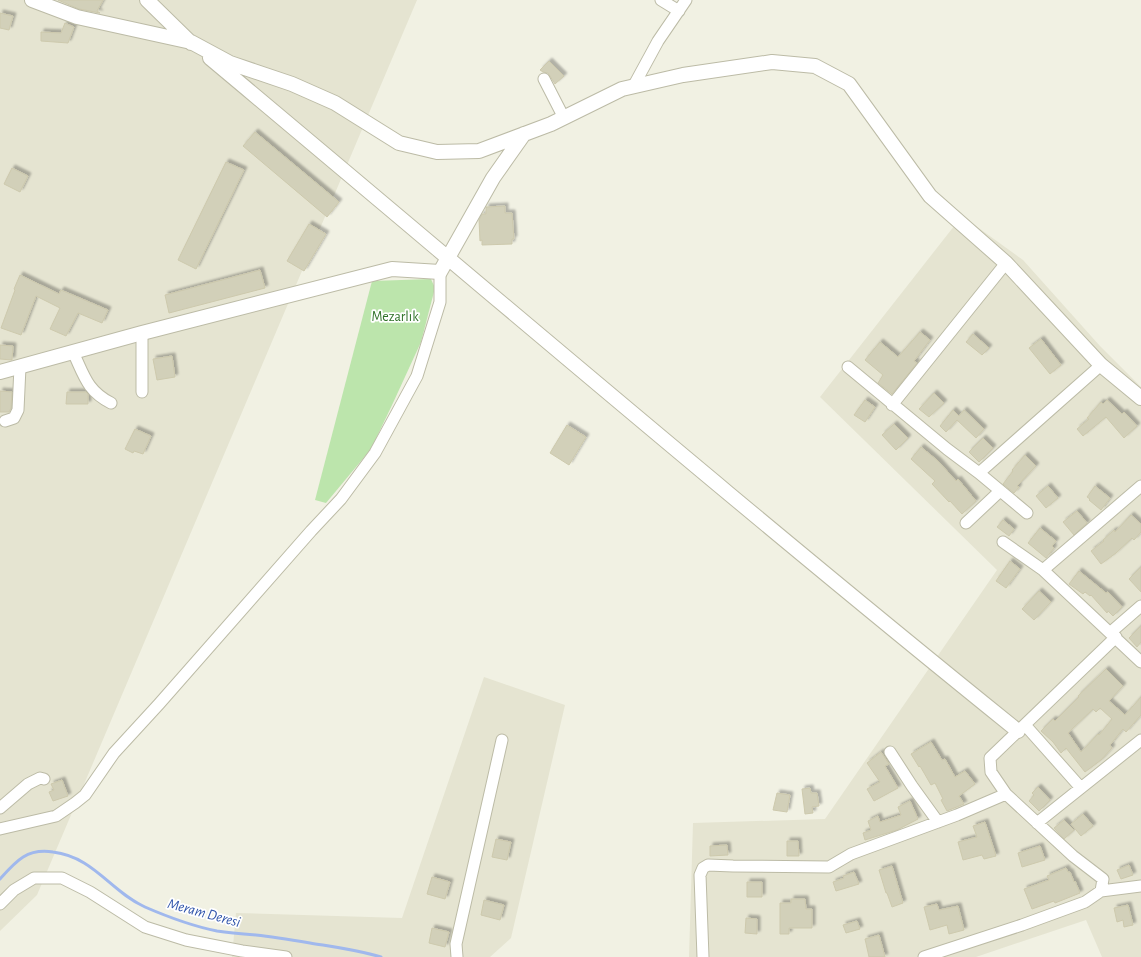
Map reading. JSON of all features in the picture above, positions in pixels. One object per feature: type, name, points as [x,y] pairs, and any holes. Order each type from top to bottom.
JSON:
[{"type":"street","points":[[32,0],[77,17],[190,42],[230,63],[292,84],[335,103],[400,143],[437,152],[479,151],[564,118],[622,89],[683,75],[772,62],[815,66],[849,84],[930,196],[1006,263],[1101,365],[1141,398]]},
{"type":"street","points":[[147,0],[190,42],[449,257],[614,399],[1021,728],[1081,788]]},
{"type":"street","points":[[661,0],[679,10]]},
{"type":"street","points":[[633,87],[658,41],[686,0]]},
{"type":"street","points":[[544,79],[564,118]]},
{"type":"street","points":[[0,830],[56,816],[75,804],[85,795],[114,753],[341,499],[375,453],[417,376],[440,302],[440,272],[493,178],[524,134]]},
{"type":"street","points":[[892,405],[1006,263]]},
{"type":"street","points":[[0,372],[142,333],[392,269],[440,272]]},
{"type":"street","points":[[142,333],[142,392]]},
{"type":"street","points":[[73,352],[89,386],[100,398],[111,403]]},
{"type":"street","points":[[979,473],[1101,365]]},
{"type":"street","points":[[5,421],[14,418],[18,410],[20,367]]},
{"type":"street","points":[[848,367],[892,405],[979,473],[1027,513]]},
{"type":"street","points":[[1043,570],[1141,486]]},
{"type":"street","points":[[966,522],[1000,491]]},
{"type":"street","points":[[1003,542],[1043,570],[1141,662]]},
{"type":"street","points":[[1101,891],[1103,880],[1073,856],[1006,794],[991,772],[990,758],[1141,606]]},
{"type":"street","points":[[457,957],[456,944],[502,740]]},
{"type":"street","points":[[1037,823],[1141,740]]},
{"type":"street","points":[[890,752],[938,822]]},
{"type":"street","points":[[0,808],[28,784],[40,778],[44,779]]},
{"type":"street","points":[[703,957],[700,875],[703,868],[708,864],[733,866],[829,867],[851,854],[938,822],[1006,794]]},
{"type":"street","points":[[0,904],[14,890],[34,878],[62,878],[90,892],[145,927],[186,940],[242,954],[286,957]]},
{"type":"street","points":[[924,957],[1022,925],[1085,902],[1101,891],[1141,886]]},
{"type":"shaded area","points":[[0,0],[417,0],[37,895],[0,931]]},
{"type":"shaded area","points":[[962,216],[1023,260],[1100,346],[1141,387],[1141,957],[1102,957],[1086,920],[976,957],[689,957],[693,823],[825,819],[997,570],[820,397]]},
{"type":"shaded area","points":[[484,677],[565,705],[511,938],[490,957],[232,957],[236,913],[402,918]]},
{"type":"green space","name":"Mezarlık","points":[[431,279],[435,288],[421,342],[371,449],[326,503],[315,500],[372,281]]},
{"type":"building","points":[[58,0],[103,0],[97,11],[100,13],[79,9]]},
{"type":"building","points":[[0,13],[13,16],[9,30],[0,28]]},
{"type":"building","points":[[65,23],[74,27],[68,43],[41,41],[41,32],[61,33]]},
{"type":"building","points":[[549,61],[564,76],[555,84],[548,73],[540,70]]},
{"type":"building","points":[[255,132],[339,202],[327,217],[243,146]]},
{"type":"building","points":[[226,162],[244,170],[196,269],[178,260]]},
{"type":"building","points":[[12,168],[28,176],[20,192],[4,184]]},
{"type":"building","points":[[505,206],[505,213],[512,213],[514,239],[512,239],[512,244],[482,245],[482,240],[480,241],[479,220],[482,214],[486,214],[486,207]]},
{"type":"building","points":[[309,224],[326,234],[304,271],[287,261]]},
{"type":"building","points":[[260,270],[265,288],[169,313],[165,295]]},
{"type":"building","points":[[20,275],[59,294],[61,290],[108,310],[102,323],[78,313],[66,336],[50,329],[60,308],[36,296],[21,335],[1,328]]},
{"type":"building","points":[[920,332],[930,340],[914,361],[917,363],[892,394],[878,383],[883,375],[865,360],[880,342],[898,357]]},
{"type":"building","points":[[973,334],[989,348],[982,355],[966,342]]},
{"type":"building","points":[[1041,339],[1061,365],[1050,374],[1029,348]]},
{"type":"building","points":[[0,345],[13,346],[12,360],[0,359]]},
{"type":"building","points":[[172,356],[175,377],[157,380],[153,359]]},
{"type":"building","points":[[0,391],[12,392],[11,408],[9,412],[0,412]]},
{"type":"building","points":[[67,392],[86,392],[88,394],[88,404],[66,404]]},
{"type":"building","points":[[934,393],[944,403],[929,417],[919,409]]},
{"type":"building","points":[[865,400],[875,407],[865,422],[854,415]]},
{"type":"building","points":[[1107,400],[1122,414],[1124,412],[1137,426],[1124,438],[1106,417],[1083,436],[1077,429],[1089,419],[1087,418],[1101,402],[1103,404]]},
{"type":"building","points":[[953,410],[959,416],[964,410],[984,429],[976,438],[957,420],[946,432],[940,426]]},
{"type":"building","points":[[894,424],[908,438],[896,450],[882,435]]},
{"type":"building","points":[[567,425],[586,437],[569,465],[550,453]]},
{"type":"building","points":[[135,429],[151,436],[143,454],[134,451],[133,453],[125,449]]},
{"type":"building","points":[[983,438],[993,448],[979,462],[969,452]]},
{"type":"building","points":[[921,447],[938,461],[956,481],[958,479],[976,501],[962,514],[932,484],[935,481],[911,459]]},
{"type":"building","points":[[1025,455],[1036,466],[1017,486],[1019,487],[1014,493],[1003,484],[1013,471],[1012,470]]},
{"type":"building","points":[[1048,486],[1058,498],[1046,508],[1036,496]]},
{"type":"building","points":[[1095,486],[1110,498],[1101,510],[1087,497]]},
{"type":"building","points":[[1077,511],[1087,523],[1074,535],[1063,522]]},
{"type":"building","points":[[1131,515],[1141,524],[1141,532],[1134,540],[1132,538],[1116,553],[1101,564],[1091,551],[1104,541],[1103,540],[1114,530],[1115,532]]},
{"type":"building","points":[[1003,520],[1014,529],[1009,536],[997,527]]},
{"type":"building","points":[[1040,528],[1056,541],[1052,546],[1054,548],[1046,558],[1028,543]]},
{"type":"building","points":[[1010,561],[1020,569],[1006,588],[996,581]]},
{"type":"building","points":[[1141,567],[1141,592],[1129,579]]},
{"type":"building","points":[[1079,571],[1106,593],[1108,592],[1122,607],[1113,616],[1108,611],[1107,613],[1091,595],[1090,596],[1085,592],[1083,594],[1069,584]]},
{"type":"building","points":[[1039,591],[1051,602],[1034,620],[1022,609]]},
{"type":"building","points":[[1141,626],[1141,642],[1137,647],[1129,638]]},
{"type":"building","points":[[1106,669],[1123,686],[1109,701],[1125,715],[1141,697],[1141,715],[1126,732],[1123,729],[1110,745],[1112,748],[1101,760],[1085,772],[1066,748],[1061,753],[1053,742],[1041,731],[1053,719],[1055,721],[1079,697],[1078,696]],"holes":[[[1100,708],[1112,719],[1099,735],[1098,734],[1081,752],[1068,733],[1093,709],[1096,712]]]},
{"type":"building","points":[[931,742],[942,760],[945,759],[955,777],[965,771],[975,784],[959,796],[964,804],[947,811],[935,783],[931,785],[911,754]]},
{"type":"building","points":[[881,752],[889,764],[885,766],[898,788],[874,801],[867,789],[880,782],[867,763]]},
{"type":"building","points":[[62,780],[68,796],[53,801],[49,792],[54,790],[51,784]]},
{"type":"building","points":[[1038,787],[1050,800],[1039,811],[1029,801],[1034,795],[1032,793]]},
{"type":"building","points":[[810,788],[811,793],[817,793],[819,806],[812,807],[813,813],[805,814],[802,789]]},
{"type":"building","points":[[777,793],[790,795],[787,812],[773,810]]},
{"type":"building","points":[[910,801],[918,819],[897,830],[865,840],[863,833],[871,830],[868,821],[878,816],[880,822],[901,815],[898,807]]},
{"type":"building","points":[[1083,814],[1093,826],[1081,836],[1071,824]]},
{"type":"building","points":[[1064,820],[1074,830],[1064,839],[1054,828]]},
{"type":"building","points":[[985,822],[996,856],[984,859],[982,855],[963,860],[958,842],[977,837],[973,826]]},
{"type":"building","points":[[496,839],[511,842],[507,860],[492,857]]},
{"type":"building","points":[[787,841],[798,841],[799,856],[787,856]]},
{"type":"building","points":[[727,845],[728,855],[710,856],[710,846]]},
{"type":"building","points":[[1040,846],[1045,860],[1022,867],[1018,853]]},
{"type":"building","points":[[1129,865],[1133,875],[1121,879],[1117,870]]},
{"type":"building","points":[[892,866],[903,903],[892,907],[879,870]]},
{"type":"building","points":[[1066,868],[1068,872],[1070,872],[1080,893],[1055,903],[1054,901],[1032,909],[1024,889],[1049,880],[1047,876]]},
{"type":"building","points":[[854,872],[859,884],[836,891],[833,882]]},
{"type":"building","points":[[432,877],[450,882],[445,899],[427,894]]},
{"type":"building","points":[[747,882],[762,882],[762,897],[747,897]]},
{"type":"building","points":[[791,899],[805,899],[806,909],[812,909],[812,928],[789,928],[789,934],[780,934],[780,903],[791,903]]},
{"type":"building","points":[[484,900],[504,905],[500,920],[481,915]]},
{"type":"building","points":[[937,904],[939,910],[958,906],[964,930],[949,934],[947,925],[930,930],[924,907]]},
{"type":"building","points":[[1128,905],[1133,925],[1124,927],[1123,920],[1117,922],[1114,908]]},
{"type":"building","points":[[746,918],[757,919],[757,934],[745,933]]},
{"type":"building","points":[[857,921],[860,929],[846,933],[843,925]]},
{"type":"building","points":[[432,928],[449,932],[445,947],[429,943]]},
{"type":"building","points":[[879,935],[885,957],[869,957],[865,939]]},
{"type":"waterway","name":"Meram Deresi","points":[[0,879],[17,861],[23,857],[36,852],[53,852],[80,860],[133,900],[145,907],[189,924],[217,931],[290,940],[363,952],[381,957]]}]
